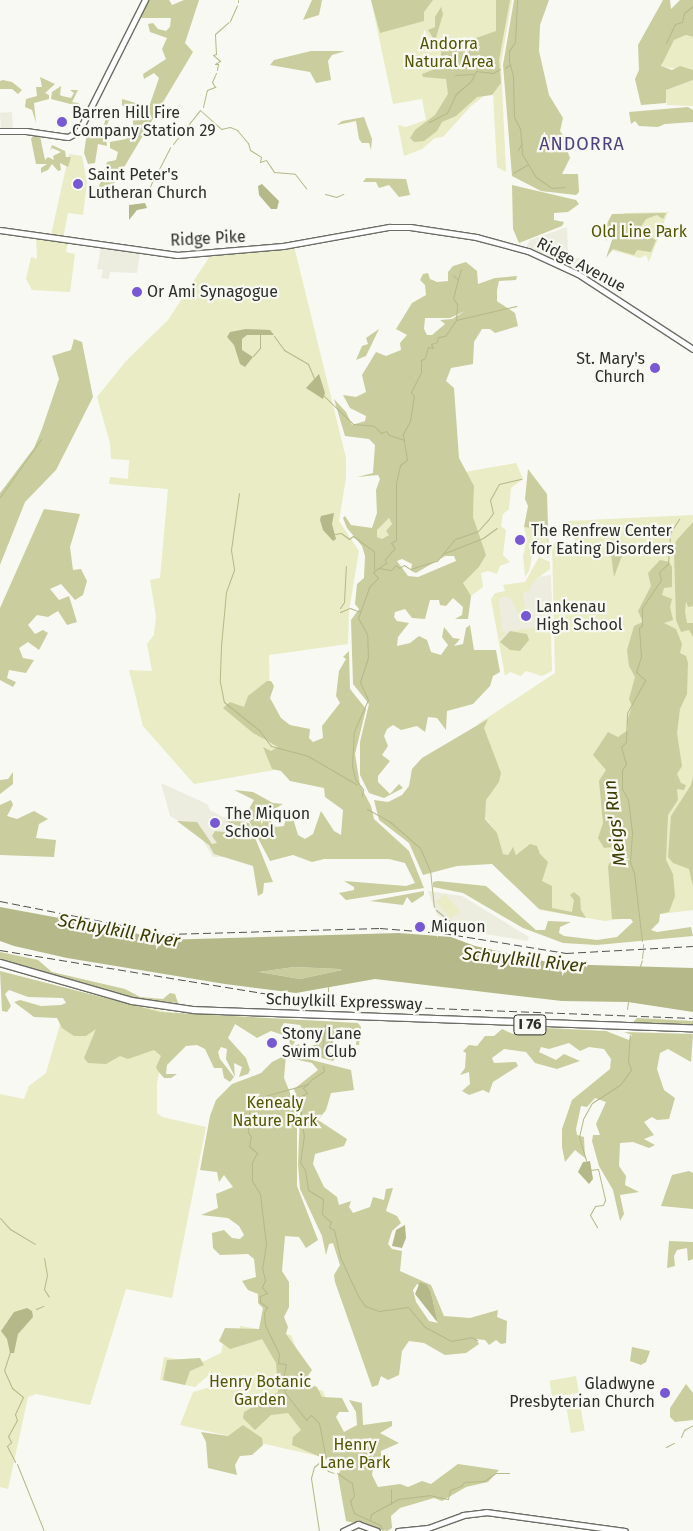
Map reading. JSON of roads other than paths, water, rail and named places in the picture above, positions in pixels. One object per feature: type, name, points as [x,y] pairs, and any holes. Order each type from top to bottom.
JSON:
[{"type":"highway","name":"Schuylkill Expressway","points":[[0,964],[126,1002],[164,1009],[693,1030]]},
{"type":"main road","points":[[0,131],[26,130],[68,137],[79,131],[145,0]]},
{"type":"main road","name":"Ridge Pike","points":[[0,230],[177,255],[283,246],[389,227],[418,228]]},
{"type":"main road","name":"Ridge Avenue","points":[[418,228],[489,240],[544,258],[602,287],[692,347]]},
{"type":"main road","points":[[398,1531],[428,1528],[463,1515],[486,1512],[624,1531]]},
{"type":"main road","points":[[344,1531],[358,1524],[377,1531]]},
{"type":"water","points":[[262,184],[279,201],[277,209],[271,209],[259,195],[258,186]]},
{"type":"water","points":[[145,203],[147,208],[137,210],[129,220],[129,205]]},
{"type":"water","points":[[246,329],[270,330],[274,335],[247,335],[242,339],[242,350],[253,357],[245,367],[240,364],[234,345],[227,337],[230,332]]},
{"type":"water","points":[[319,374],[325,393],[323,399],[306,388]]},
{"type":"water","points":[[334,513],[332,524],[336,539],[333,541],[323,530],[320,520],[321,516]]},
{"type":"water","name":"Schuylkill River","points":[[0,907],[124,930],[159,940],[399,933],[451,937],[475,946],[557,964],[693,968],[693,1012],[628,1002],[562,1001],[375,979],[296,993],[225,984],[67,958],[0,941]],"holes":[[[294,967],[342,970],[300,979],[259,972]]]},
{"type":"water","points":[[590,1161],[593,1179],[589,1184],[578,1172],[583,1162]]},
{"type":"water","points":[[405,1225],[406,1238],[402,1248],[392,1246],[396,1230]]},
{"type":"water","points":[[420,1282],[427,1285],[431,1293],[438,1323],[415,1294]]},
{"type":"water","points":[[27,1308],[32,1311],[33,1317],[18,1334],[14,1353],[10,1353],[7,1339],[1,1331],[14,1312]]},
{"type":"waterway","points":[[517,0],[515,42],[509,51],[509,61],[513,76],[514,117],[520,129],[522,154],[536,177],[552,188],[565,187]]},
{"type":"waterway","points":[[230,21],[237,5]]},
{"type":"waterway","points":[[666,43],[675,24],[682,22],[684,13],[693,6]]},
{"type":"waterway","points":[[217,70],[218,64],[215,64],[220,61],[213,55],[216,54],[215,34],[229,22]]},
{"type":"waterway","points":[[505,68],[509,65]]},
{"type":"waterway","points":[[429,122],[447,113],[456,94],[471,81],[476,71],[493,73],[500,69]]},
{"type":"waterway","points":[[203,107],[207,90],[215,87],[212,82],[216,73]]},
{"type":"waterway","points":[[455,75],[473,74]]},
{"type":"waterway","points":[[173,144],[200,110],[221,129],[230,127],[237,130],[248,143],[250,150],[261,157],[260,162],[266,160],[274,172],[295,174],[306,188]]},
{"type":"waterway","points":[[518,150],[522,143]]},
{"type":"waterway","points":[[157,173],[170,147]]},
{"type":"waterway","points":[[513,173],[527,165]]},
{"type":"waterway","points":[[142,197],[146,196],[155,175]]},
{"type":"waterway","points":[[325,194],[336,197],[343,194]]},
{"type":"waterway","points":[[362,796],[363,789],[355,779],[352,766],[354,731],[368,700],[360,682],[368,658],[367,634],[358,618],[369,587],[378,578],[373,572],[386,563],[385,559],[395,548],[391,543],[396,540],[396,483],[400,465],[407,460],[403,434],[410,421],[414,396],[411,392],[421,372],[421,360],[425,358],[428,347],[433,348],[431,344],[437,342],[438,337],[445,336],[456,320],[457,304],[453,298],[461,269]]},
{"type":"waterway","points":[[453,275],[457,279]]},
{"type":"waterway","points":[[456,320],[516,306]]},
{"type":"waterway","points":[[253,356],[260,348],[260,334]]},
{"type":"waterway","points":[[274,336],[284,350],[308,364],[314,378]]},
{"type":"waterway","points":[[323,395],[353,424],[374,426],[381,433],[386,431],[389,435],[404,440]]},
{"type":"waterway","points":[[0,497],[41,439]]},
{"type":"waterway","points":[[378,568],[391,570],[396,565],[399,568],[404,565],[410,569],[437,561],[455,539],[478,531],[488,520],[493,513],[490,500],[499,484],[521,479]]},
{"type":"waterway","points":[[239,493],[231,550],[234,570],[226,592],[221,646],[220,682],[224,702],[259,730],[271,746],[308,756],[356,784]]},
{"type":"waterway","name":"Meigs' Run","points":[[642,941],[634,873],[630,862],[632,832],[628,799],[622,789],[622,770],[626,764],[621,747],[626,742],[627,713],[645,680],[636,672],[641,657],[639,628],[642,625],[642,608],[661,580],[659,572],[668,564],[670,533],[679,519]]},
{"type":"waterway","points":[[445,553],[483,538],[497,528]]},
{"type":"waterway","points":[[335,534],[341,533],[349,539],[353,536],[374,551],[374,569]]},
{"type":"waterway","points":[[340,608],[344,602],[346,566]]},
{"type":"waterway","points":[[340,612],[350,608],[360,612]]},
{"type":"waterway","points":[[367,809],[389,821],[420,848],[430,870],[434,907]]},
{"type":"waterway","points":[[436,910],[453,924]]},
{"type":"waterway","name":"Meigs' Run","points":[[642,958],[643,950]]},
{"type":"waterway","name":"Meigs' Run","points":[[640,966],[642,960]]},
{"type":"waterway","points":[[328,987],[328,1001]]},
{"type":"waterway","points":[[627,1009],[628,1002]]},
{"type":"waterway","points":[[322,1053],[325,1024]]},
{"type":"waterway","points":[[586,1160],[579,1137],[583,1119],[592,1103],[620,1085],[631,1070],[628,1061],[630,1035]]},
{"type":"waterway","points":[[323,1066],[324,1071],[303,1088],[307,1093],[299,1097],[304,1135],[300,1162],[305,1170],[308,1190],[323,1199],[322,1214],[331,1222],[329,1227],[334,1230],[340,1257],[358,1296],[365,1306],[379,1311],[408,1307],[425,1327],[451,1341],[471,1337],[477,1340]]},
{"type":"waterway","points":[[308,1084],[265,1096],[261,1105],[250,1101],[248,1132],[251,1137],[249,1146],[257,1153],[252,1162],[252,1181],[260,1194],[266,1244],[262,1268],[265,1280],[262,1287],[267,1293],[260,1296],[260,1302],[267,1307],[264,1313],[265,1325],[279,1354],[278,1363],[286,1364],[282,1385],[286,1394],[306,1420],[311,1415],[319,1423],[326,1459]]},
{"type":"waterway","points":[[590,1170],[598,1169],[605,1200],[603,1205],[595,1206],[590,1215],[597,1227]]},
{"type":"waterway","points":[[0,1218],[10,1229],[35,1244]]},
{"type":"waterway","points":[[44,1258],[47,1275],[44,1289],[49,1297]]},
{"type":"waterway","points":[[36,1309],[43,1306]]},
{"type":"waterway","points":[[10,1352],[4,1370],[12,1388],[23,1397],[15,1414],[17,1420],[8,1436],[11,1442],[7,1446],[15,1462]]},
{"type":"waterway","points":[[681,1437],[684,1430],[693,1425]]},
{"type":"waterway","points":[[666,1447],[674,1443]]},
{"type":"waterway","points":[[319,1531],[311,1478],[314,1467],[321,1461],[328,1471],[334,1473]]},
{"type":"waterway","points":[[17,1464],[44,1531]]},
{"type":"waterway","points":[[337,1473],[352,1483],[354,1496],[350,1501],[354,1513],[380,1525],[383,1531]]},
{"type":"waterway","points":[[370,1519],[371,1514],[398,1499],[429,1495],[448,1499],[450,1490],[461,1486],[464,1482],[484,1481],[496,1473],[509,1473]]},
{"type":"waterway","points":[[391,1489],[391,1504]]},
{"type":"railway","points":[[0,901],[167,934],[380,928],[443,933],[566,953],[693,946]]},
{"type":"railway","points":[[0,950],[329,1004],[693,1018]]},
{"type":"place","name":"Barren Hill Fire Company Station 29","points":[[62,122]]},
{"type":"place","name":"Saint Peter's Lutheran Church","points":[[78,184]]},
{"type":"place","name":"Or Ami Synagogue","points":[[137,292]]},
{"type":"place","name":"St. Mary's Church","points":[[655,368]]},
{"type":"place","name":"The Renfrew Center for Eating Disorders","points":[[520,540]]},
{"type":"place","name":"Lankenau High School","points":[[526,616]]},
{"type":"place","name":"The Miquon School","points":[[215,823]]},
{"type":"place","name":"Miquon","points":[[420,927]]},
{"type":"place","name":"Stony Lane Swim Club","points":[[272,1043]]},
{"type":"place","name":"Gladwyne Presbyterian Church","points":[[665,1393]]},
{"type":"district","name":"ANDORRA","points":[[582,144]]},
{"type":"park label","name":"Andorra Natural Area","points":[[449,53]]},
{"type":"park label","name":"Old Line Park","points":[[639,232]]},
{"type":"park label","name":"Kenealy Nature Park","points":[[275,1112]]},
{"type":"park label","name":"Henry Botanic Garden","points":[[260,1391]]},
{"type":"park label","name":"Henry Lane Park","points":[[355,1454]]}]
